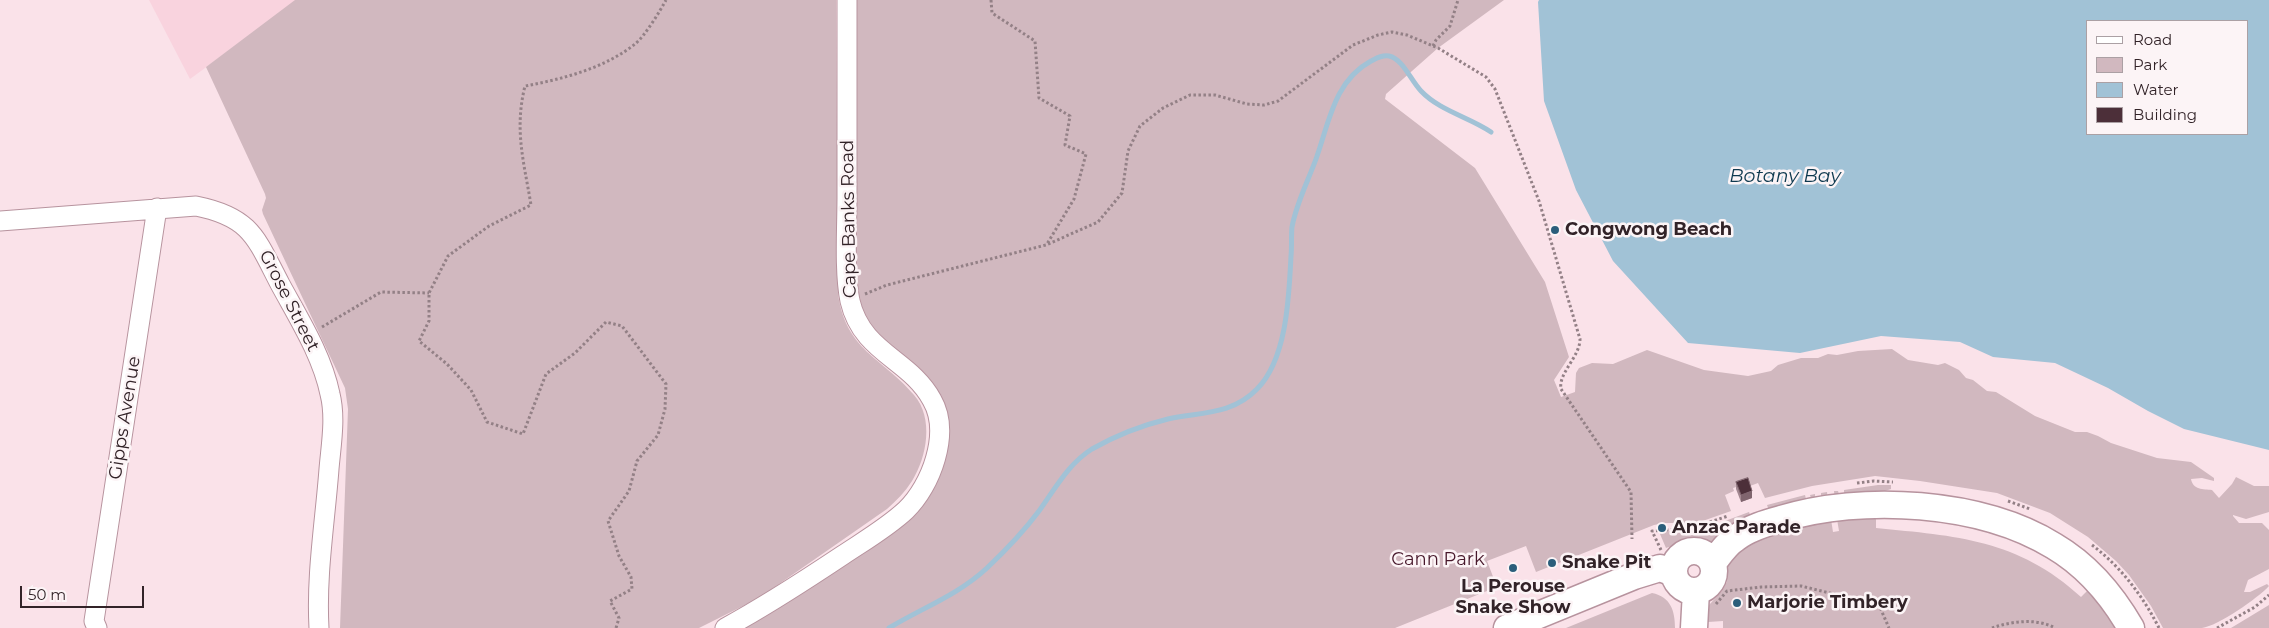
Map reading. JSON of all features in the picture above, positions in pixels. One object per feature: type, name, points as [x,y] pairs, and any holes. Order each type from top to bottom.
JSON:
[{"type":"main road","points":[[1712,563],[1726,545],[1743,533],[1768,523],[1806,512],[1878,504],[1971,515],[2018,528],[2061,550],[2081,565],[2110,594],[2131,628]]},
{"type":"main road","points":[[1674,573],[1676,561],[1689,551],[1701,552],[1712,563],[1714,572],[1711,581],[1705,588],[1701,609]]},
{"type":"main road","points":[[1508,628],[1634,576],[1660,568],[1674,573],[1701,609]]},
{"type":"street","name":"Cape Banks Road","points":[[725,628],[767,605],[860,544],[906,510],[923,488],[934,463],[939,434],[938,416],[932,400],[913,377],[877,347],[864,333],[854,318],[850,298],[847,248],[847,0]]},
{"type":"street","name":"Grose Street","points":[[0,221],[196,206],[219,211],[238,220],[256,238],[307,335],[322,367],[331,395],[333,425],[319,590],[319,628]]},
{"type":"street","name":"Gipps Avenue","points":[[96,628],[94,622],[157,208]]},
{"type":"path","points":[[616,628],[619,618],[610,601],[632,589],[630,577],[619,556],[608,522],[629,491],[637,461],[658,436],[665,409],[666,384],[622,326],[606,322],[575,353],[546,374],[522,434],[487,422],[471,390],[447,364],[419,341],[429,321],[429,293],[448,256],[489,226],[531,205],[519,130],[520,108],[525,86],[553,81],[610,60],[637,43],[666,0]]},
{"type":"path","points":[[991,0],[992,12],[1035,42],[1039,98],[1070,116],[1065,145],[1086,154],[1074,199],[1046,245]]},
{"type":"path","points":[[1433,46],[1436,40],[1450,26],[1458,0]]},
{"type":"path","points":[[850,298],[887,285],[1046,245],[1098,222],[1122,193],[1128,151],[1140,126],[1163,108],[1196,94],[1215,95],[1247,104],[1264,105],[1278,101],[1353,44],[1378,35],[1392,32],[1401,33],[1438,48],[1489,79],[1539,201],[1580,339],[1579,350],[1560,387],[1631,492],[1632,539]]},
{"type":"path","points":[[307,335],[380,292],[429,293]]},
{"type":"path","points":[[1701,609],[1727,591],[1761,587],[1802,586],[1879,605],[1890,628]]},
{"type":"path","points":[[2218,628],[2255,606],[2269,595]]},
{"type":"path","points":[[1992,628],[2013,622],[2043,622],[2055,628]]},
{"type":"shaded area","points":[[149,0],[298,0],[190,79]]},
{"type":"green space","points":[[295,0],[836,0],[838,294],[842,313],[857,341],[914,395],[924,415],[926,438],[924,449],[917,471],[906,489],[887,509],[759,598],[699,628],[340,628],[348,409],[345,388],[263,214],[265,194],[206,67]]},
{"type":"green space","name":"Cann Park","points":[[854,0],[1504,0],[1438,48],[1386,94],[1385,99],[1475,168],[1545,282],[1569,357],[1554,380],[1561,397],[1575,392],[1576,373],[1579,368],[1592,363],[1613,364],[1647,350],[1704,370],[1748,376],[1771,371],[1778,365],[1801,358],[1818,358],[1828,354],[1837,355],[1858,351],[1892,349],[1908,360],[1938,365],[1945,363],[1959,370],[1966,378],[1973,380],[1987,391],[1996,392],[2035,416],[2075,432],[2087,432],[2111,443],[2157,458],[2191,462],[2214,478],[2214,481],[2202,478],[2191,479],[2192,483],[2196,487],[2212,490],[2219,498],[2236,477],[2254,486],[2269,486],[2269,512],[2246,519],[2233,516],[2239,523],[2262,523],[2269,530],[2269,569],[2248,580],[2244,592],[2250,592],[2267,584],[2269,586],[2237,611],[2209,626],[2202,628],[2163,628],[2151,606],[2129,575],[2116,561],[2088,537],[2050,513],[1997,493],[1875,476],[1812,486],[1765,498],[1758,483],[1750,486],[1749,483],[1733,488],[1734,491],[1725,495],[1731,511],[1697,523],[1664,523],[1654,525],[1536,572],[1526,546],[1487,561],[1497,587],[1395,628],[743,628],[760,619],[907,519],[946,430],[871,331],[856,293]]},
{"type":"green space","points":[[1891,485],[1891,489],[1854,501],[1835,502],[1834,491],[1838,491],[1839,494],[1844,493],[1844,490]]},
{"type":"green space","points":[[1827,492],[1828,503],[1771,516],[1767,505],[1805,495],[1806,499],[1811,498],[1810,495],[1815,494],[1815,497],[1821,496],[1821,493]]},
{"type":"green space","points":[[1876,511],[1876,528],[1959,538],[2010,552],[2034,563],[2081,597],[2092,586],[2121,628],[1723,628],[1723,621],[1708,622],[1709,605],[1722,591],[1727,582],[1728,563],[1734,547],[1830,513],[1833,532],[1839,531],[1836,513]]},
{"type":"green space","points":[[1749,512],[1753,522],[1713,543],[1700,538],[1694,538],[1666,548],[1660,534],[1663,531],[1701,530]]},
{"type":"green space","points":[[1652,593],[1668,601],[1673,611],[1675,628],[1566,628]]},
{"type":"green space","points":[[2269,605],[2269,628],[2231,628]]},
{"type":"water","name":"Botany Bay","points":[[1539,0],[2269,0],[2269,450],[2184,429],[2108,388],[2055,363],[1993,357],[1960,342],[1881,336],[1800,353],[1688,343],[1613,261],[1576,190],[1544,101]]},
{"type":"building","points":[[1748,478],[1752,491],[1741,495],[1736,482]]},
{"type":"waterway","points":[[889,628],[952,594],[976,578],[1027,526],[1069,469],[1092,449],[1120,435],[1149,424],[1227,408],[1237,404],[1257,389],[1275,361],[1284,326],[1289,289],[1292,227],[1296,210],[1316,159],[1329,117],[1341,91],[1359,69],[1380,57],[1389,56],[1394,58],[1399,61],[1417,87],[1429,98],[1491,132]]},
{"type":"place","name":"Congwong Beach","points":[[1555,230]]},
{"type":"place","name":"Anzac Parade","points":[[1662,528]]},
{"type":"place","name":"Snake Pit","points":[[1552,563]]},
{"type":"place","name":"La Perouse Snake Show","points":[[1513,568]]},
{"type":"place","name":"Marjorie Timbery","points":[[1737,603]]}]
